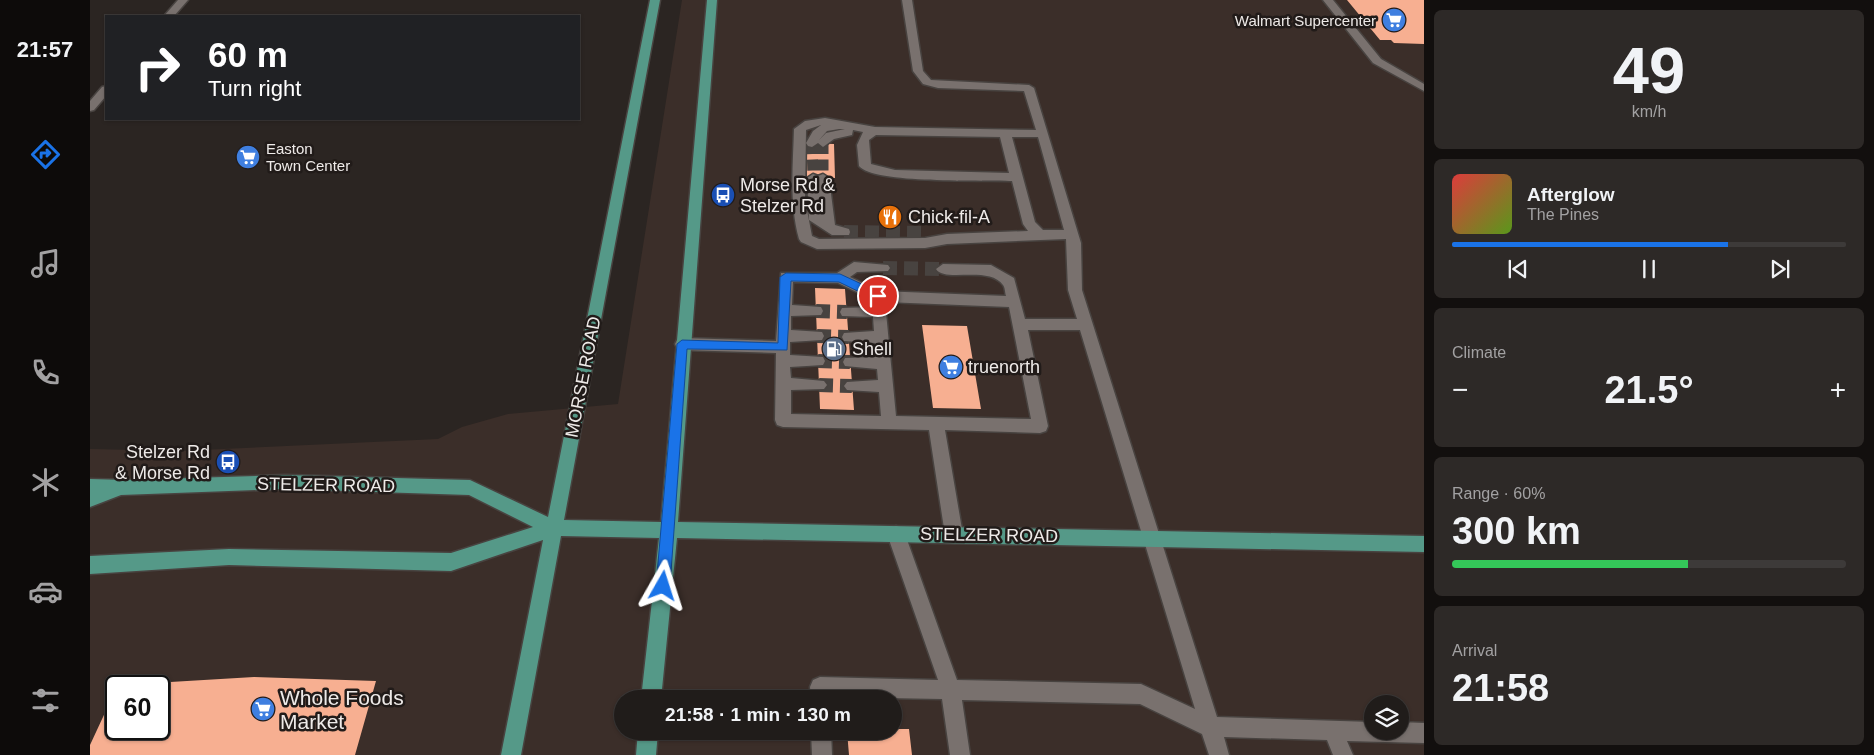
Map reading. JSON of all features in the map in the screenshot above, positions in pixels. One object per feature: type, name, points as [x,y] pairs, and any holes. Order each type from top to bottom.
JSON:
[{"type":"main road","name":"MORSE ROAD","points":[[511,755],[655,0]]},
{"type":"main road","points":[[652,690],[669,530],[682,344],[712,0]]},
{"type":"main road","name":"STELZER ROAD","points":[[90,486],[126,488],[285,482],[470,488],[554,528]]},
{"type":"main road","points":[[90,498],[126,488]]},
{"type":"main road","name":"STELZER ROAD","points":[[90,565],[229,557],[451,562],[554,528],[1424,544]]},
{"type":"main road","points":[[646,755],[647,740]]},
{"type":"street","points":[[170,15],[183,0]]},
{"type":"street","points":[[907,0],[918,71],[927,82],[938,85],[1028,88],[1074,243],[1075,290],[1219,755]]},
{"type":"street","points":[[1328,0],[1377,61],[1424,88]]},
{"type":"street","points":[[90,108],[105,90]]},
{"type":"street","points":[[1043,134],[875,131],[841,124],[818,122],[806,124],[800,129],[798,167],[801,228],[806,239],[817,244],[925,243],[947,239],[1071,234]]},
{"type":"street","points":[[841,124],[832,124],[815,134],[818,143],[830,136],[859,129]]},
{"type":"street","points":[[875,131],[867,133],[863,138],[865,166],[876,171],[895,174],[1016,177]]},
{"type":"street","points":[[1006,133],[1029,224],[1040,236]]},
{"type":"street","points":[[818,178],[829,228],[837,232],[844,232]]},
{"type":"street","points":[[925,233],[947,239]]},
{"type":"street","points":[[840,278],[854,268],[883,268]]},
{"type":"street","points":[[943,269],[991,270],[1010,282],[1015,302],[1020,324],[1040,426],[783,420],[783,348],[786,277],[840,278],[878,296],[1015,302]]},
{"type":"street","points":[[878,296],[889,422]]},
{"type":"street","points":[[785,310],[816,311]]},
{"type":"street","points":[[847,312],[879,312]]},
{"type":"street","points":[[1020,324],[1086,326]]},
{"type":"street","points":[[783,348],[817,336]]},
{"type":"street","points":[[849,337],[881,337]]},
{"type":"street","points":[[682,344],[783,348],[818,361]]},
{"type":"street","points":[[850,362],[883,362]]},
{"type":"street","points":[[783,384],[819,385]]},
{"type":"street","points":[[852,386],[886,386]]},
{"type":"street","points":[[936,424],[954,535]]},
{"type":"street","points":[[896,534],[951,690],[960,755]]},
{"type":"street","points":[[820,690],[820,686],[1141,694],[1210,727],[1424,734]]},
{"type":"street","points":[[1333,730],[1343,755]]},
{"type":"street","points":[[821,740],[822,755]]},
{"type":"shaded area","points":[[682,0],[1424,0],[1424,755],[90,755],[90,449],[179,451],[438,439],[462,427],[508,414],[618,404]]},
{"type":"building","name":"Walmart Supercenter","points":[[1347,0],[1424,0],[1424,44],[1394,43],[1391,40],[1380,40]]},
{"type":"building","points":[[806,143],[834,144],[835,178],[807,178]]},
{"type":"building","name":"Shell","points":[[815,288],[845,289],[854,410],[820,409]]},
{"type":"building","name":"truenorth","points":[[922,325],[967,326],[981,409],[933,408]]},
{"type":"building","name":"Whole Foods Market","points":[[254,677],[376,681],[355,755],[90,755],[90,745],[105,713],[105,740],[170,740],[170,682]]},
{"type":"building","points":[[902,729],[909,729],[912,755],[849,755],[848,740],[902,740]]},
{"type":"tunnel","points":[[812,143],[813,178]]},
{"type":"tunnel","points":[[823,143],[823,178]]},
{"type":"tunnel","points":[[844,232],[925,233]]},
{"type":"tunnel","points":[[883,268],[943,269]]},
{"type":"tunnel","points":[[816,311],[847,312]]},
{"type":"tunnel","points":[[817,336],[849,337]]},
{"type":"tunnel","points":[[818,361],[850,362]]},
{"type":"tunnel","points":[[819,385],[852,386]]},
{"type":"place","name":"Walmart Supercenter","points":[[1394,20]]},
{"type":"place","name":"Easton Town Center","points":[[248,157]]},
{"type":"place","name":"Morse Rd & Stelzer Rd","points":[[723,195]]},
{"type":"place","name":"Chick-fil-A","points":[[890,217]]},
{"type":"place","name":"Shell","points":[[834,349]]},
{"type":"place","name":"truenorth","points":[[951,367]]},
{"type":"place","name":"Stelzer Rd & Morse Rd","points":[[228,462]]},
{"type":"place","name":"Whole Foods Market","points":[[263,709]]},
{"type":"route","points":[[663,586],[669,530],[682,344],[783,347],[786,277],[840,278],[878,296]]}]
